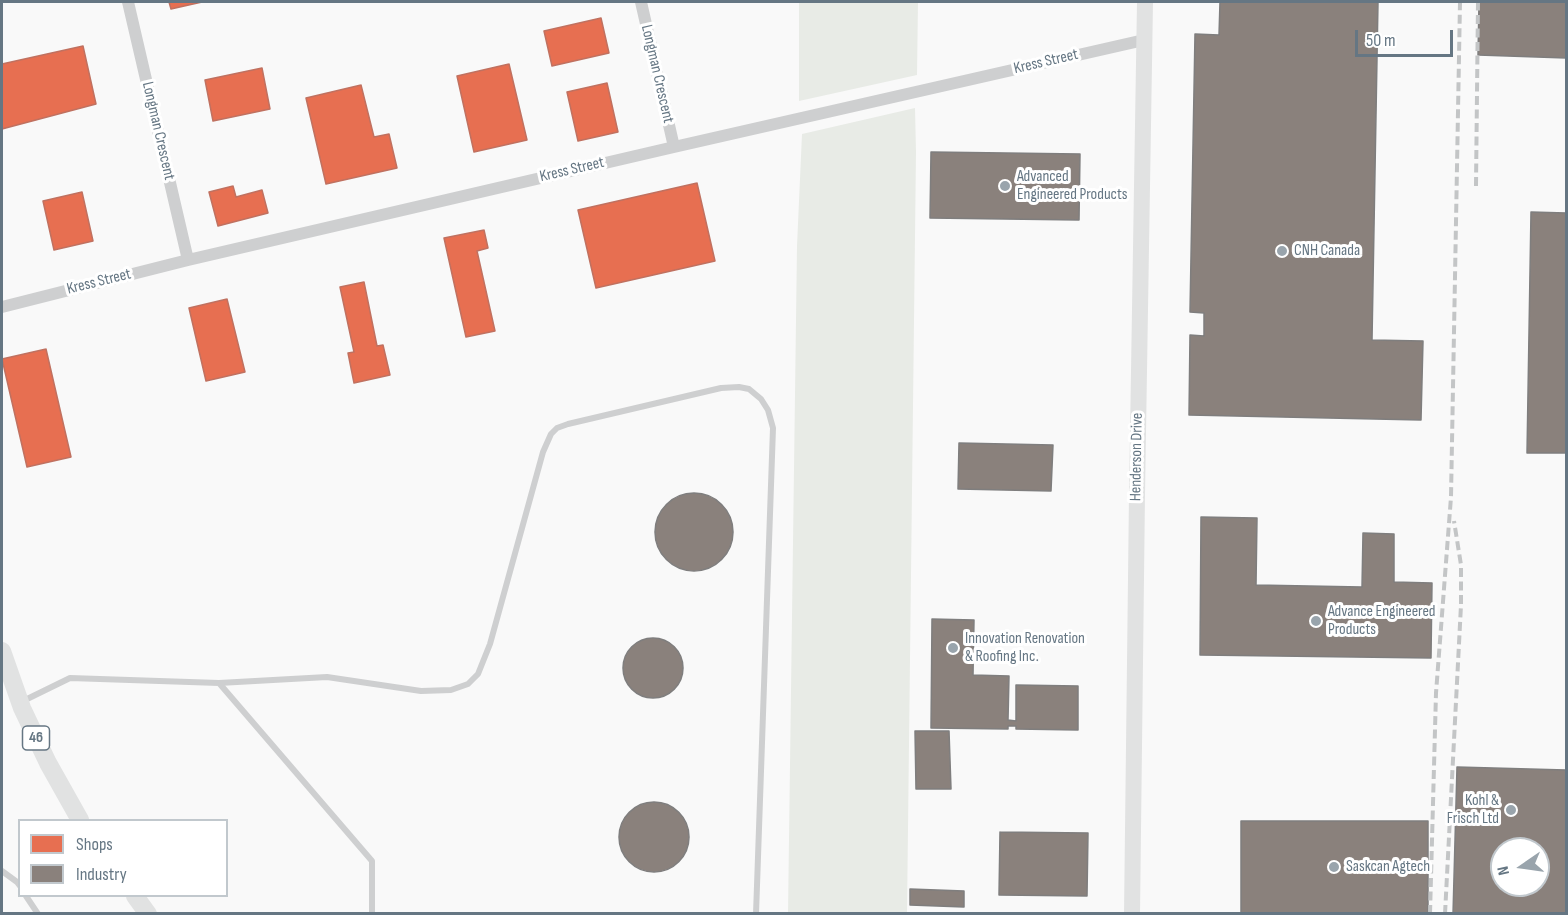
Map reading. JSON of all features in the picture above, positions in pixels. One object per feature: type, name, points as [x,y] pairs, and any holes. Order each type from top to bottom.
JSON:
[{"type":"main road","name":"46","points":[[2,651],[20,702],[48,763],[79,819]]},
{"type":"main road","points":[[136,897],[148,914]]},
{"type":"street","name":"Longman Crescent","points":[[128,2],[188,260]]},
{"type":"street","name":"Longman Crescent","points":[[641,2],[674,147]]},
{"type":"street","name":"Henderson Drive","points":[[1132,914],[1145,2]]},
{"type":"street","name":"Kress Street","points":[[2,307],[188,260],[1144,40]]},
{"type":"lane","points":[[20,702],[70,678],[219,683],[327,677],[421,692],[451,690],[468,684],[478,674],[490,644],[543,452],[551,434],[568,423],[721,388],[749,389],[761,399],[768,410],[773,428],[756,914]]},
{"type":"lane","points":[[219,683],[372,861],[372,914]]},
{"type":"lane","points":[[2,871],[18,883]]},
{"type":"lane","points":[[27,897],[38,914]]},
{"type":"shaded area","points":[[799,2],[918,2],[917,75],[799,101]]},
{"type":"shaded area","points":[[915,108],[907,913],[788,913],[797,246],[802,134]]},
{"type":"building: Shops","points":[[169,2],[202,2],[171,9]]},
{"type":"building: Shops","points":[[601,18],[609,53],[552,66],[544,31]]},
{"type":"building: Shops","points":[[83,46],[96,104],[2,129],[2,64]]},
{"type":"building: Shops","points":[[509,64],[527,140],[474,152],[457,76]]},
{"type":"building: Shops","points":[[262,68],[270,109],[213,121],[205,80]]},
{"type":"building: Shops","points":[[607,83],[618,132],[578,141],[567,92]]},
{"type":"building: Shops","points":[[361,85],[374,137],[389,134],[397,168],[326,184],[306,98]]},
{"type":"building: Shops","points":[[697,183],[715,261],[596,288],[578,210]]},
{"type":"building: Shops","points":[[233,186],[236,197],[262,190],[268,213],[218,226],[209,192]]},
{"type":"building: Shops","points":[[82,192],[93,241],[54,250],[43,201]]},
{"type":"building: Shops","points":[[484,230],[488,248],[477,251],[495,331],[466,337],[444,238]]},
{"type":"building: Shops","points":[[364,282],[377,346],[383,345],[390,375],[354,383],[348,353],[354,352],[340,287]]},
{"type":"building: Shops","points":[[227,299],[245,372],[206,381],[189,308]]},
{"type":"building: Shops","points":[[46,349],[71,457],[27,467],[2,359]]},
{"type":"building: Industry","name":"CNH Canada","points":[[1220,2],[1378,2],[1372,340],[1423,341],[1421,420],[1189,415],[1190,335],[1204,336],[1204,313],[1190,312],[1195,34],[1219,35]]},
{"type":"building: Industry","points":[[1479,2],[1566,2],[1566,58],[1478,55]]},
{"type":"building: Industry","name":"Advanced Engineered Products","points":[[931,152],[1080,154],[1079,220],[930,218]]},
{"type":"building: Industry","points":[[1531,212],[1566,213],[1566,453],[1527,453]]},
{"type":"building: Industry","points":[[959,443],[1053,445],[1051,491],[958,489]]},
{"type":"building: Industry","points":[[686,493],[702,493],[716,499],[727,510],[733,524],[733,540],[727,554],[716,565],[702,571],[686,571],[672,565],[661,554],[655,540],[655,524],[661,510],[672,499]]},
{"type":"building: Industry","name":"Advance Engineered Products","points":[[1201,517],[1257,518],[1256,585],[1362,587],[1363,533],[1394,534],[1394,582],[1432,583],[1431,658],[1200,655]]},
{"type":"building: Industry","name":"Innovation Renovation & Roofing Inc.","points":[[932,619],[974,620],[973,675],[1009,676],[1008,720],[1016,721],[1016,685],[1078,686],[1078,730],[1016,729],[1016,726],[1008,726],[1008,729],[931,728]]},
{"type":"building: Industry","points":[[653,638],[670,643],[678,651],[683,668],[678,685],[670,693],[653,698],[636,693],[628,685],[623,668],[628,651],[636,643]]},
{"type":"building: Industry","points":[[915,731],[949,731],[951,789],[916,789]]},
{"type":"building: Industry","name":"Kohl & Frisch Ltd","points":[[1457,767],[1566,770],[1566,914],[1453,914]]},
{"type":"building: Industry","points":[[654,802],[667,805],[679,812],[686,824],[689,837],[686,850],[679,862],[667,869],[654,872],[641,869],[629,862],[622,850],[619,837],[622,824],[629,812],[641,805]]},
{"type":"building: Industry","name":"Saskcan Agtech","points":[[1241,821],[1428,821],[1428,914],[1241,914]]},
{"type":"building: Industry","points":[[1000,832],[1088,833],[1087,896],[999,895]]},
{"type":"building: Industry","points":[[910,889],[964,891],[964,907],[910,905]]},
{"type":"railway","points":[[1430,914],[1436,693],[1451,497],[1460,2]]},
{"type":"railway","points":[[1476,186],[1478,2]]},
{"type":"railway","points":[[1445,914],[1461,605],[1461,565],[1454,521]]},
{"type":"place","name":"Advanced Engineered Products","points":[[1005,186]]},
{"type":"place","name":"CNH Canada","points":[[1282,251]]},
{"type":"place","name":"Advance Engineered Products","points":[[1316,621]]},
{"type":"place","name":"Innovation Renovation & Roofing Inc.","points":[[953,648]]},
{"type":"place","name":"Kohl & Frisch Ltd","points":[[1511,810]]},
{"type":"place","name":"Saskcan Agtech","points":[[1334,867]]}]
